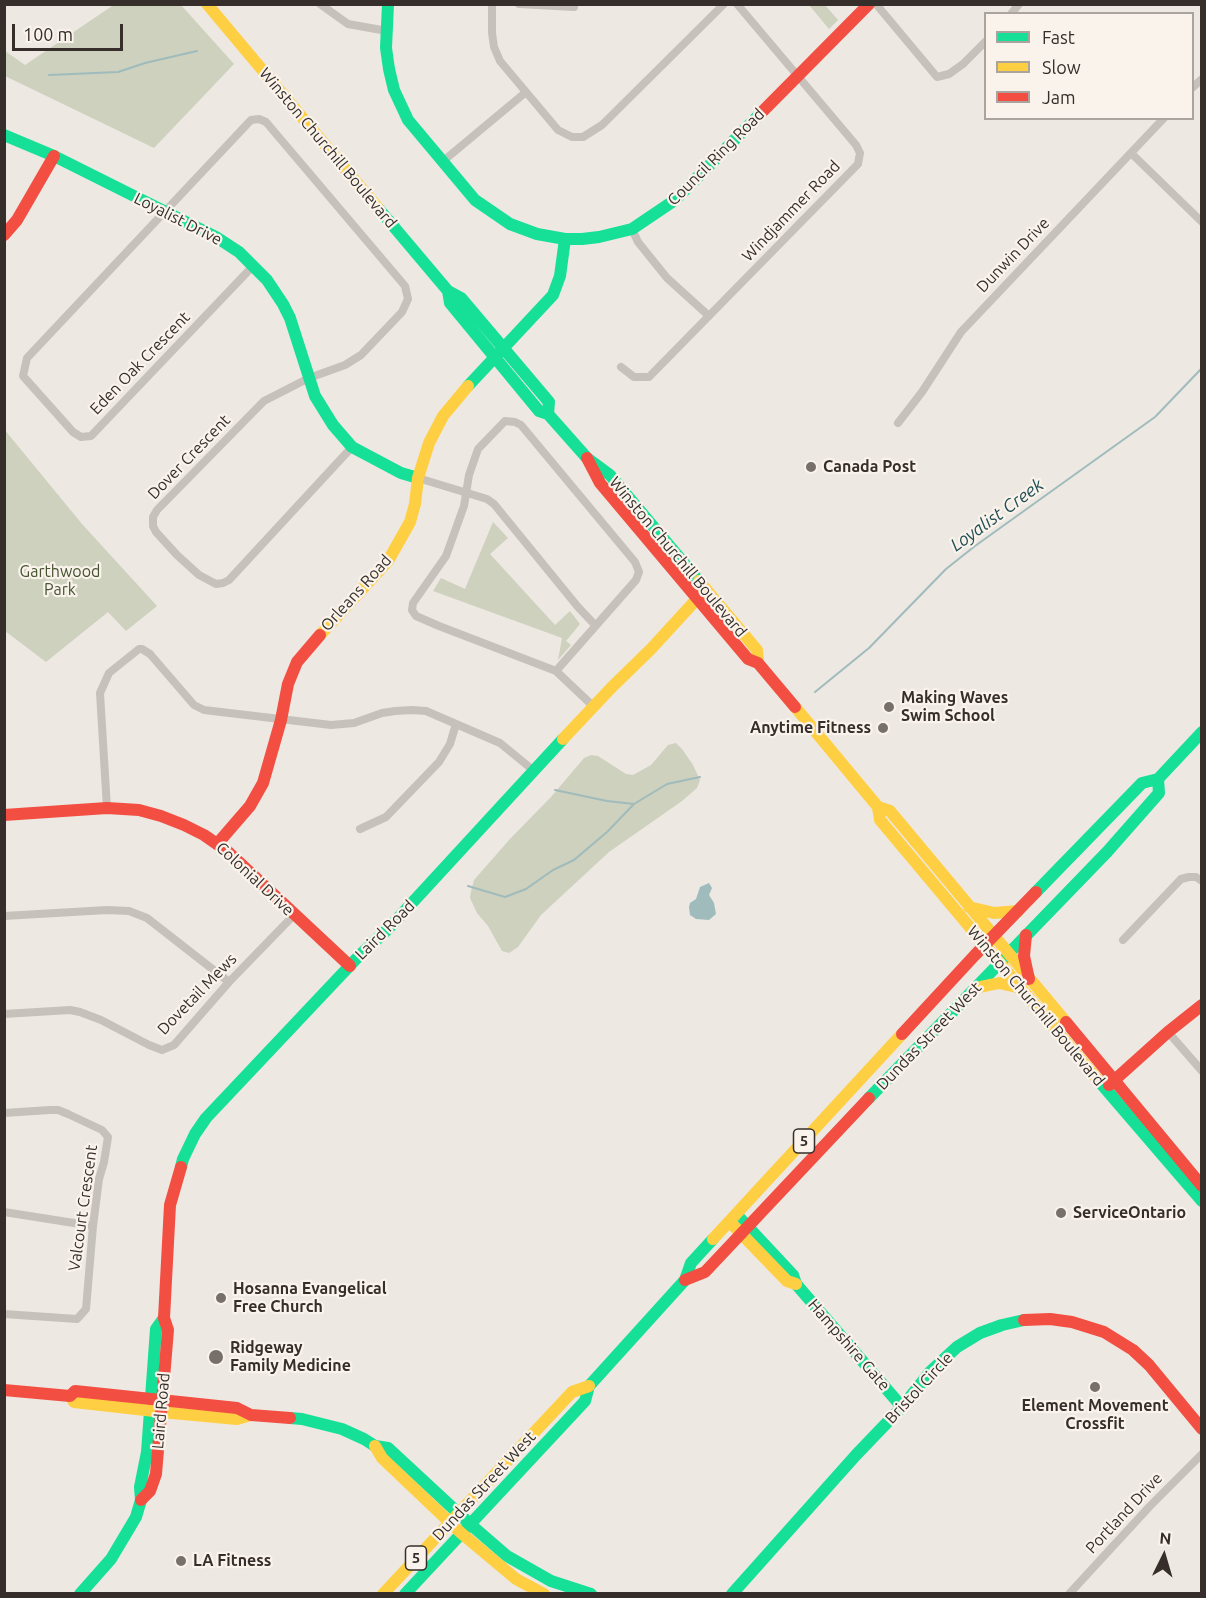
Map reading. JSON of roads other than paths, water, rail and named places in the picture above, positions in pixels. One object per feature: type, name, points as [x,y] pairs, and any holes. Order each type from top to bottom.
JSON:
[{"type":"street","name":"Winston Churchill Boulevard","points":[[207,4],[448,291],[461,298],[549,402],[548,414]]},
{"type":"street","points":[[320,4],[348,24],[387,31]]},
{"type":"street","name":"Council Ring Road","points":[[388,4],[386,48],[389,69],[398,100],[414,129],[475,200],[498,217],[524,230],[565,239],[599,237],[632,229],[675,200],[869,4]]},
{"type":"street","points":[[492,4],[492,33],[494,47],[500,60],[558,130],[572,137],[583,137],[602,125],[724,4]]},
{"type":"street","points":[[519,4],[574,7]]},
{"type":"street","name":"Windjammer Road","points":[[621,367],[634,377],[649,377],[858,164],[860,153],[856,145],[737,4]]},
{"type":"street","points":[[876,4],[937,77],[949,74],[963,64],[984,43]]},
{"type":"street","points":[[442,162],[526,92]]},
{"type":"street","points":[[166,213],[251,120],[259,119],[266,122],[405,286],[408,299],[402,312],[361,355],[345,365],[309,378]]},
{"type":"street","name":"Dunwin Drive","points":[[898,423],[962,332],[1162,120]]},
{"type":"street","name":"Loyalist Drive","points":[[4,135],[54,156],[216,237],[239,252],[267,280],[290,318],[315,396],[325,413],[352,447],[400,473],[418,478]]},
{"type":"street","points":[[1132,154],[1202,222]]},
{"type":"street","points":[[4,235],[17,220],[54,156]]},
{"type":"street","name":"Eden Oak Crescent","points":[[166,213],[27,358],[23,376],[73,432],[81,437],[91,436],[99,429],[253,266]]},
{"type":"street","points":[[632,229],[638,242],[668,278],[709,316]]},
{"type":"street","name":"Orleans Road","points":[[218,843],[250,806],[263,783],[281,720],[288,684],[297,662],[308,647],[388,561],[410,522],[418,478],[429,443],[443,416],[463,391],[556,290],[565,239]]},
{"type":"street","name":"Winston Churchill Boulevard","points":[[448,291],[450,303],[494,358],[540,411],[548,414],[587,458],[610,475],[702,594],[757,651],[758,663],[878,807],[880,820],[989,940],[1110,1084],[1202,1186]]},
{"type":"street","name":"Dover Crescent","points":[[309,378],[264,401],[157,510],[153,518],[156,532],[199,575],[216,584],[223,583],[229,580],[352,447]]},
{"type":"street","points":[[556,671],[636,580],[639,572],[635,562],[521,425],[506,421],[478,448],[469,475],[464,506],[446,556],[413,603],[414,613],[439,626],[556,671],[593,706]]},
{"type":"street","points":[[418,478],[487,499],[494,504],[595,625]]},
{"type":"street","name":"Laird Road","points":[[80,1593],[111,1559],[123,1541],[136,1517],[141,1500],[140,1487],[157,1406],[168,1329],[164,1318],[170,1204],[183,1159],[195,1134],[206,1118],[388,929],[533,770],[702,594]]},
{"type":"street","points":[[107,808],[100,693],[109,673],[139,649],[150,654],[190,701],[200,709],[331,725],[354,723],[382,713],[426,711],[500,743],[533,770]]},
{"type":"street","points":[[360,829],[386,817],[440,762],[450,744],[456,724]]},
{"type":"street","name":"Dundas Street West","points":[[405,1593],[459,1523],[572,1392],[589,1386],[685,1280],[691,1263],[989,940],[1142,783],[1158,779],[1202,732]]},
{"type":"street","name":"Dundas Street West","points":[[685,1280],[705,1272],[1107,852],[1159,793],[1158,779]]},
{"type":"street","name":"Winston Churchill Boulevard","points":[[878,807],[890,811],[969,907],[989,940]]},
{"type":"street","name":"Colonial Drive","points":[[4,815],[107,808],[139,810],[161,816],[218,843],[350,966]]},
{"type":"street","points":[[1123,940],[1181,879],[1196,877],[1202,881]]},
{"type":"street","points":[[969,907],[994,914],[1018,911]]},
{"type":"street","points":[[4,916],[107,910],[129,911],[147,918],[229,982]]},
{"type":"street","name":"Dovetail Mews","points":[[4,1014],[70,1010],[80,1012],[162,1050],[174,1045],[229,982],[294,915]]},
{"type":"street","points":[[974,989],[999,983],[1025,984],[1026,935]]},
{"type":"street","points":[[1110,1084],[1202,1005]]},
{"type":"street","points":[[1168,1032],[1202,1071]]},
{"type":"street","name":"Winston Churchill Boulevard","points":[[1110,1084],[1202,1201]]},
{"type":"street","name":"Valcourt Crescent","points":[[4,1113],[58,1110],[102,1131],[108,1137],[99,1179],[86,1309],[77,1319],[4,1314]]},
{"type":"street","points":[[4,1212],[93,1226]]},
{"type":"street","name":"Hampshire Gate","points":[[734,1218],[788,1281],[796,1284],[902,1407]]},
{"type":"street","name":"Bristol Circle","points":[[732,1593],[902,1407],[930,1372],[957,1347],[980,1333],[1020,1320],[1050,1319],[1069,1321],[1099,1330],[1133,1350],[1149,1365],[1202,1429]]},
{"type":"street","points":[[4,1390],[70,1396],[75,1391],[157,1406],[237,1408],[250,1414],[302,1419],[353,1433],[375,1446],[388,1448],[516,1579],[544,1593]]},
{"type":"street","name":"Portland Drive","points":[[1070,1593],[1202,1454]]},
{"type":"street","points":[[459,1523],[537,1574],[551,1581],[591,1593]]},
{"type":"street","name":"Dundas Street West","points":[[383,1593],[459,1523]]},
{"type":"water","points":[[709,883],[712,888],[709,895],[714,903],[716,914],[709,920],[696,919],[690,915],[690,903],[696,899],[700,887]]},
{"type":"waterway","points":[[49,75],[118,72],[197,51]]},
{"type":"waterway","name":"Loyalist Creek","points":[[815,692],[869,648],[946,569],[1155,417],[1202,368]]},
{"type":"waterway","points":[[968,539],[975,546]]},
{"type":"waterway","points":[[468,886],[505,897],[526,889],[553,870],[574,860],[607,832],[634,804],[667,784],[700,777]]},
{"type":"waterway","points":[[555,790],[634,804]]},
{"type":"place","name":"Canada Post","points":[[811,467]]},
{"type":"place","name":"Making Waves Swim School","points":[[889,707]]},
{"type":"place","name":"Anytime Fitness","points":[[883,728]]},
{"type":"place","name":"ServiceOntario","points":[[1061,1213]]},
{"type":"place","name":"Hosanna Evangelical Free Church","points":[[221,1298]]},
{"type":"place","name":"Ridgeway Family Medicine","points":[[216,1357]]},
{"type":"place","name":"Element Movement Crossfit","points":[[1095,1387]]},
{"type":"place","name":"LA Fitness","points":[[181,1561]]},
{"type":"park label","name":"Garthwood Park","points":[[60,581]]}]
